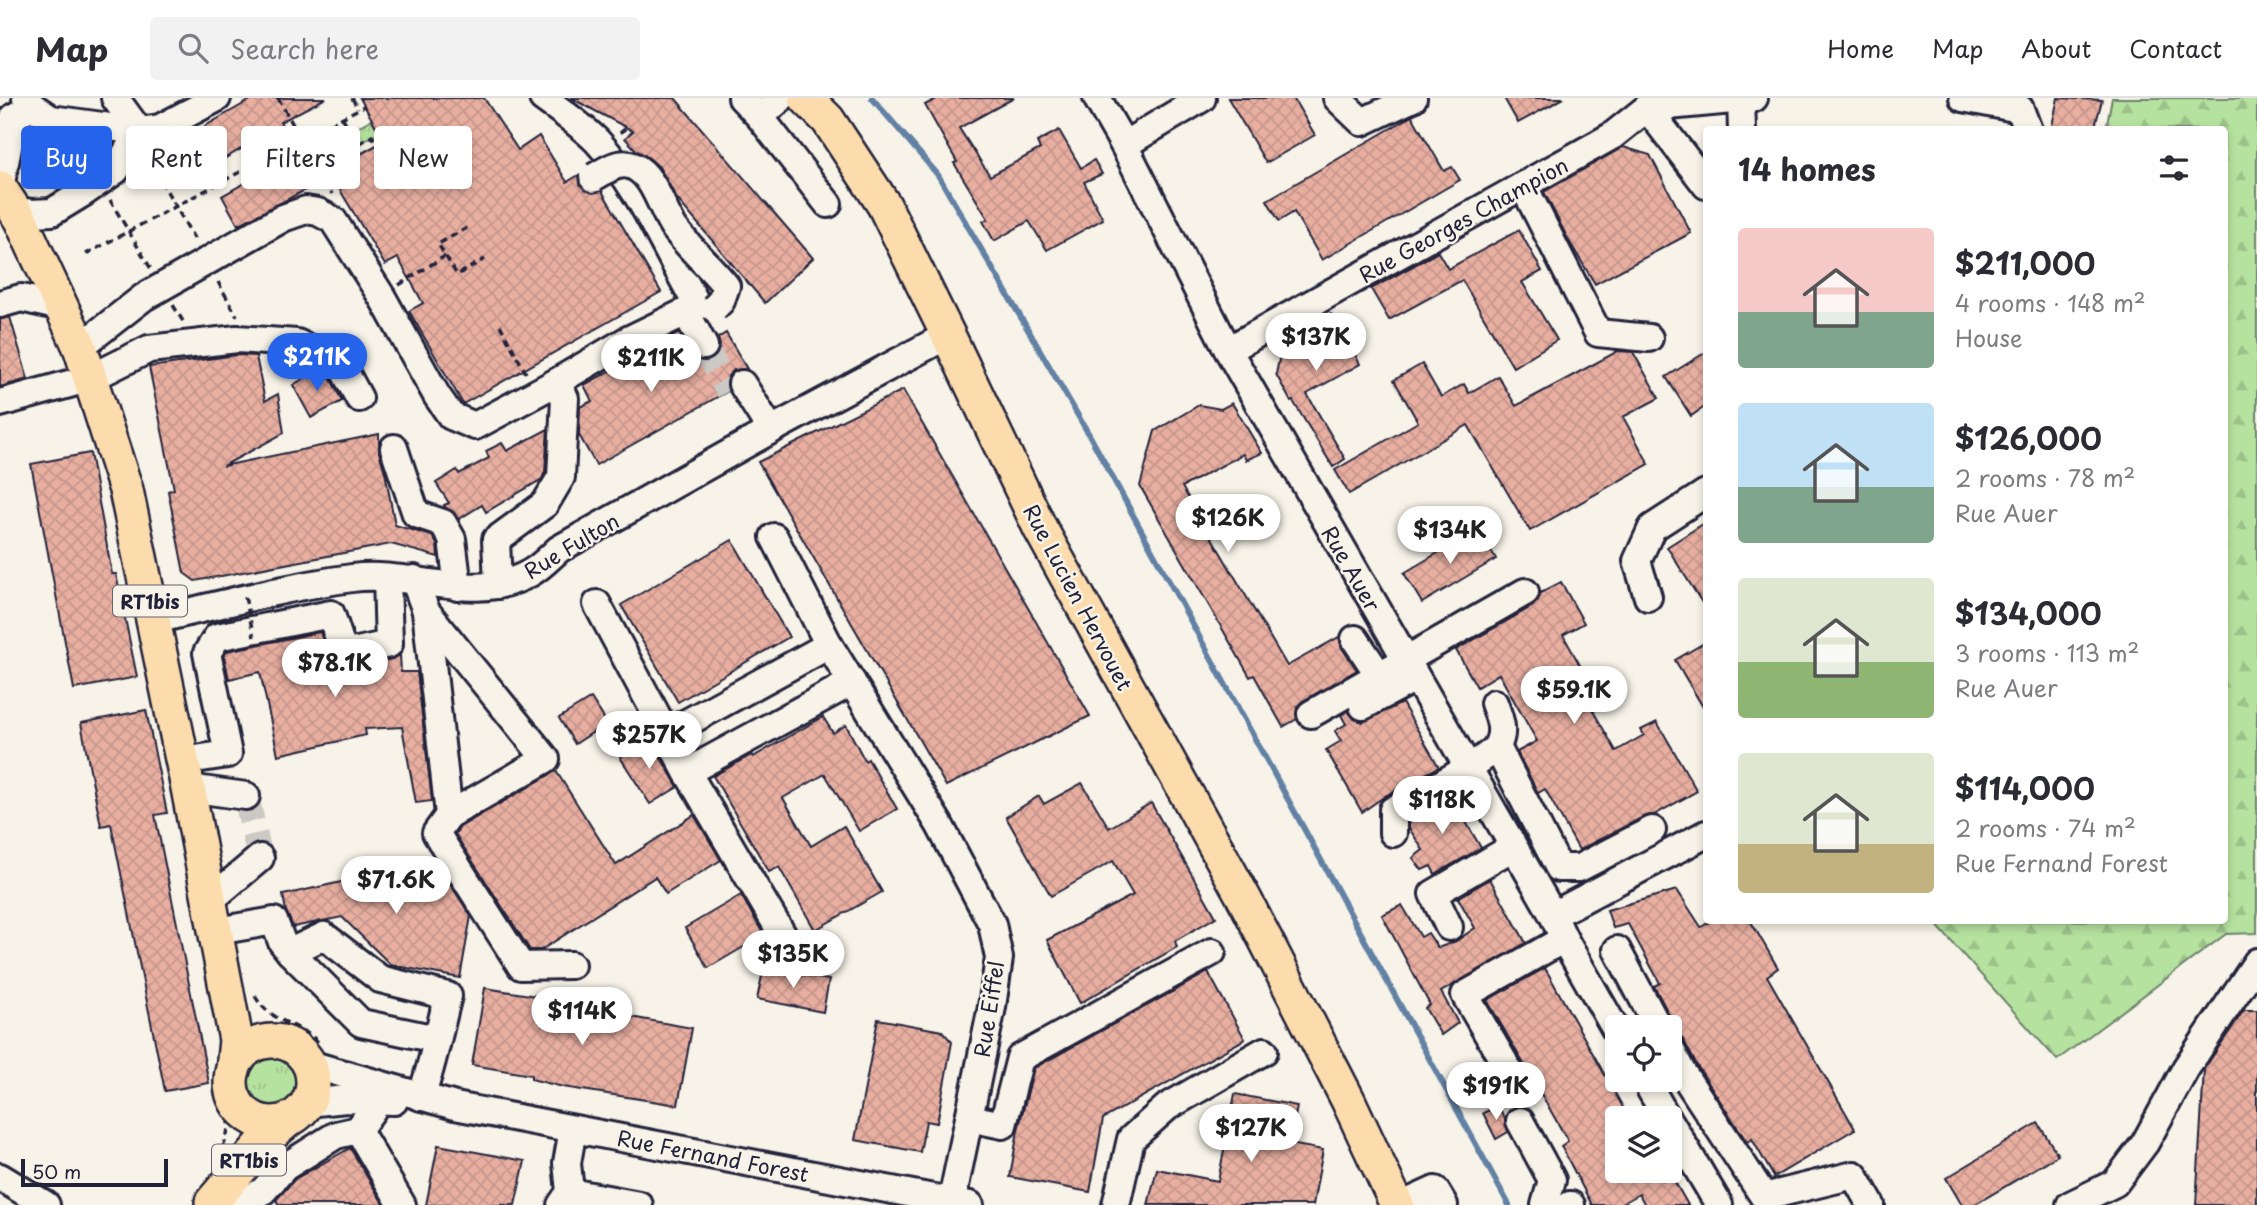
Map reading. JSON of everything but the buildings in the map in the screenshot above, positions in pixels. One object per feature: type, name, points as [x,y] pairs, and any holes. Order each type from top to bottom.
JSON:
[{"type":"main road","name":"Rue Lucien Hervouet","points":[[806,98],[828,120],[884,205],[1040,528],[1245,900],[1348,1100],[1417,1204]]},
{"type":"main road","name":"RT1bis","points":[[4,201],[21,220],[80,347],[126,490],[215,916],[236,1041],[233,1070]]},
{"type":"main road","name":"RT1bis","points":[[215,916],[248,1006],[268,1041]]},
{"type":"main road","points":[[268,1041],[290,1045],[302,1054],[316,1056],[313,1087],[297,1112],[270,1123],[256,1119],[238,1105],[232,1090],[233,1070],[242,1054],[252,1046],[268,1041]]},
{"type":"main road","name":"RT1bis","points":[[212,1204],[234,1148],[238,1105]]},
{"type":"main road","name":"RT1bis","points":[[212,1204],[266,1139],[297,1112]]},
{"type":"street","points":[[115,98],[132,126]]},
{"type":"street","points":[[542,98],[598,142],[623,175],[699,309],[710,342]]},
{"type":"street","points":[[742,98],[761,117],[828,204]]},
{"type":"street","points":[[761,117],[781,98]]},
{"type":"street","name":"Rue Auer","points":[[1097,98],[1124,145],[1228,350],[1608,1015]]},
{"type":"street","points":[[1124,145],[1202,98]]},
{"type":"street","points":[[1337,98],[1362,122],[1413,98]]},
{"type":"street","points":[[1962,98],[2020,109],[2026,126]]},
{"type":"street","points":[[1651,103],[1747,99],[1743,126]]},
{"type":"street","points":[[163,126],[206,101]]},
{"type":"street","points":[[1651,103],[1703,181]]},
{"type":"street","name":"Rue Georges Champion","points":[[1228,350],[1612,136],[1651,103]]},
{"type":"street","points":[[126,136],[51,118],[14,115],[4,201],[31,213],[52,212],[116,170],[126,158]]},
{"type":"street","points":[[80,347],[144,297],[218,254],[283,218],[306,210],[318,212],[333,220],[382,297],[451,416],[475,425],[546,388],[626,341],[721,301],[726,286],[675,228],[650,181],[642,172],[632,165],[620,163],[594,177]]},
{"type":"street","points":[[1523,185],[1598,333],[1649,338]]},
{"type":"street","points":[[0,304],[21,298],[62,307]]},
{"type":"street","name":"Rue Fulton","points":[[154,620],[245,597],[355,577],[414,579],[458,587],[498,585],[530,573],[559,550],[764,434],[948,335]]},
{"type":"street","points":[[0,403],[91,378],[149,349],[237,339],[297,343],[340,363],[359,398]]},
{"type":"street","points":[[498,585],[496,540],[545,504],[561,477],[565,398],[546,388]]},
{"type":"street","points":[[735,388],[764,434]]},
{"type":"street","points":[[394,448],[416,514],[443,523],[452,539],[458,587]]},
{"type":"street","points":[[1648,597],[1637,561],[1652,528],[1703,495]]},
{"type":"street","name":"Rue Eiffel","points":[[774,537],[829,645],[939,824],[992,924],[999,958],[992,1007],[969,1118],[957,1204]]},
{"type":"street","points":[[185,775],[228,754],[207,653],[217,637],[331,614],[344,654],[388,645],[387,578]]},
{"type":"street","points":[[414,579],[426,611],[449,815]]},
{"type":"street","points":[[1363,706],[1410,669],[1525,592]]},
{"type":"street","points":[[597,604],[687,772],[785,939]]},
{"type":"street","points":[[426,611],[546,759],[449,815],[436,833],[521,966],[571,965]]},
{"type":"street","points":[[1355,639],[1379,675]]},
{"type":"street","points":[[668,733],[829,645]]},
{"type":"street","points":[[1311,714],[1379,675],[1410,669]]},
{"type":"street","points":[[687,772],[852,682]]},
{"type":"street","points":[[1393,833],[1393,810],[1467,769],[1497,747],[1502,730],[1494,703]]},
{"type":"street","points":[[1497,747],[1559,868],[1579,868],[1652,830]]},
{"type":"street","points":[[185,775],[246,796]]},
{"type":"street","points":[[1553,915],[1703,836]]},
{"type":"street","points":[[1448,927],[1433,894],[1513,847]]},
{"type":"street","points":[[215,916],[260,858]]},
{"type":"street","points":[[215,916],[274,921],[282,942],[290,952],[361,1023],[436,1039]]},
{"type":"street","points":[[290,952],[324,936],[380,979],[449,996],[421,1097]]},
{"type":"street","points":[[1518,1086],[1465,995],[1564,939]]},
{"type":"street","points":[[1617,950],[1652,1015]]},
{"type":"street","points":[[969,1118],[1003,1125],[1020,1058],[1212,952]]},
{"type":"street","points":[[2070,1205],[2120,1194],[2186,1068],[2257,962]]},
{"type":"street","points":[[1116,1205],[1131,1139],[1167,1107],[1264,1051]]},
{"type":"street","name":"Rue Fernand Forest","points":[[316,1056],[421,1097],[455,1106],[573,1129],[877,1196],[957,1204]]},
{"type":"street","points":[[1674,1092],[1765,1196],[1854,1175],[1871,1205]]},
{"type":"street","name":"Rue Fernand Forest","points":[[297,1112],[346,1099],[380,1099],[455,1106]]},
{"type":"street","points":[[212,1204],[256,1201],[285,1167],[336,1135],[358,1130],[380,1099]]},
{"type":"street","points":[[1520,1121],[1552,1180],[1545,1205]]},
{"type":"street","points":[[573,1129],[567,1163],[566,1199],[639,1205]]},
{"type":"street","points":[[358,1130],[402,1205]]},
{"type":"street","points":[[1682,1143],[1719,1205]]},
{"type":"street","points":[[0,1177],[46,1205]]},
{"type":"path","points":[[352,98],[358,109]]},
{"type":"path","points":[[324,126],[364,106]]},
{"type":"path","points":[[342,117],[348,126]]},
{"type":"path","points":[[360,143],[372,136],[374,139]]},
{"type":"path","points":[[86,254],[241,170]]},
{"type":"path","points":[[166,189],[174,205],[218,254],[237,316]]},
{"type":"path","points":[[106,192],[185,325]]},
{"type":"path","points":[[467,228],[438,244],[457,275],[485,259]]},
{"type":"path","points":[[403,282],[445,256]]},
{"type":"path","points":[[500,325],[546,388]]},
{"type":"path","points":[[245,597],[254,637]]},
{"type":"path","points":[[253,989],[261,1006],[269,1014],[305,1031],[316,1056]]},
{"type":"green space","points":[[2112,98],[2257,98],[2257,933],[2226,934],[2057,1060],[1936,924],[2228,924],[2228,126],[2107,126]]},
{"type":"green space","points":[[372,119],[376,126],[374,136],[360,143],[359,126]]},
{"type":"green space","points":[[273,1058],[292,1065],[299,1084],[292,1103],[273,1110],[254,1103],[247,1084],[254,1065]]},
{"type":"waterway","points":[[872,98],[938,175],[1091,438],[1509,1205]]},
{"type":"tunnel","points":[[704,346],[729,391]]},
{"type":"tunnel","points":[[246,796],[260,858]]}]
